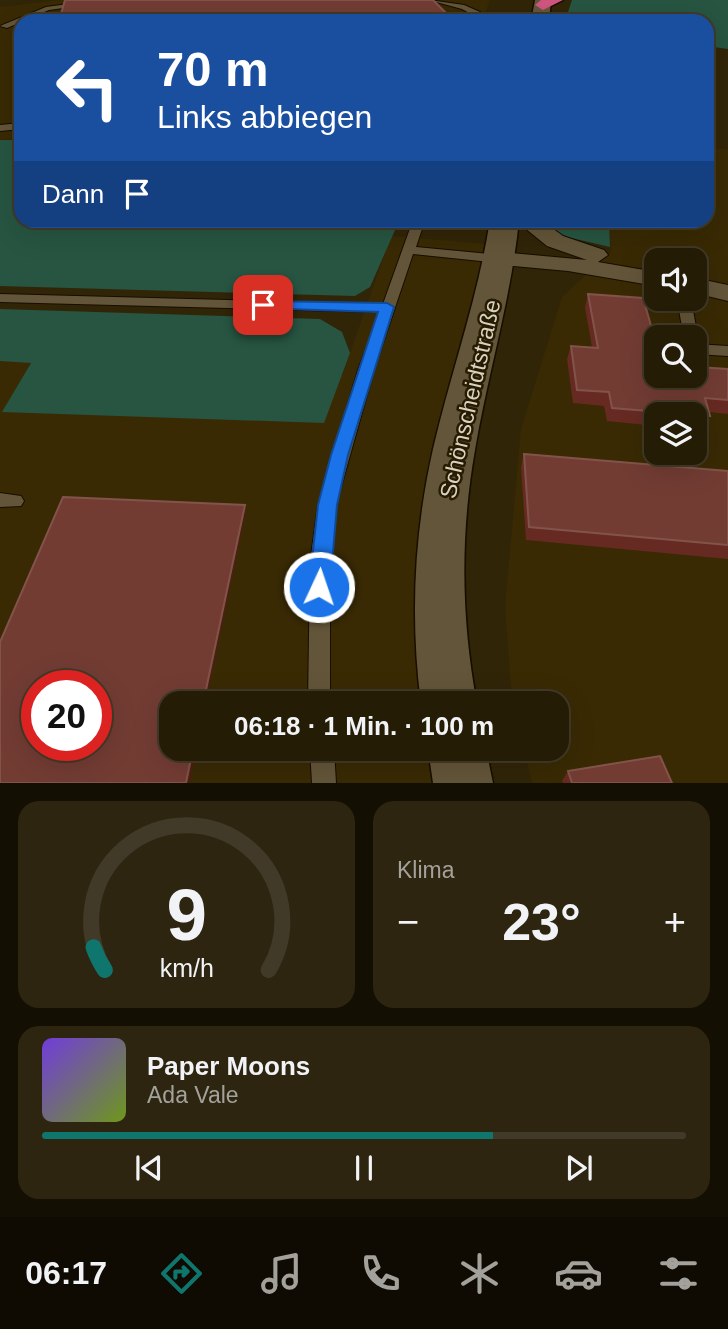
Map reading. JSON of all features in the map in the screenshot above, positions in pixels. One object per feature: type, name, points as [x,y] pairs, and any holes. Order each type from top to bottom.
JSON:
[{"type":"street","points":[[510,233],[568,264],[644,275]]},
{"type":"street","points":[[510,233],[555,241],[644,273]]},
{"type":"street","name":"Schönscheidtstraße","points":[[447,691],[440,641],[438,582],[446,505],[454,448],[510,233]]},
{"type":"street","points":[[707,289],[728,293]]},
{"type":"street","points":[[459,761],[463,783]]},
{"type":"lane","points":[[34,14],[48,8],[117,0]]},
{"type":"lane","points":[[432,0],[470,9],[477,14]]},
{"type":"lane","points":[[5,26],[14,22]]},
{"type":"lane","points":[[319,691],[320,563],[327,505],[387,307],[416,228]]},
{"type":"lane","points":[[407,250],[510,233]]},
{"type":"lane","points":[[0,298],[387,307]]},
{"type":"lane","points":[[707,350],[728,351]]},
{"type":"lane","points":[[323,761],[324,783]]},
{"type":"shaded area","points":[[61,0],[490,0],[485,14],[14,14],[14,139],[0,140],[0,7]]},
{"type":"shaded area","points":[[714,148],[728,150],[728,783],[532,783],[527,761],[569,761],[569,691],[511,691],[505,607],[521,429],[562,297],[611,252],[609,228],[714,228]]},
{"type":"shaded area","points":[[391,236],[501,245],[441,691],[159,691],[159,761],[450,761],[454,783],[0,783],[0,361],[31,362],[3,412],[342,376]]},
{"type":"green space","points":[[572,0],[728,0],[728,49],[714,47],[714,14],[567,14]]},
{"type":"green space","points":[[0,140],[14,140],[14,228],[396,228],[370,287],[355,296],[0,286]]},
{"type":"green space","points":[[550,228],[609,228],[610,247],[563,236]]},
{"type":"green space","points":[[0,309],[320,319],[342,332],[350,353],[324,423],[2,412],[31,363],[0,361]]},
{"type":"building","points":[[65,0],[433,0],[447,14],[61,14]]},
{"type":"building","points":[[588,294],[643,298],[644,311],[647,311],[651,325],[644,325],[644,388],[707,388],[707,368],[728,369],[728,400],[705,398],[706,402],[644,402],[644,411],[612,408],[609,392],[577,390],[571,346],[598,348]]},
{"type":"building","points":[[524,454],[728,471],[728,545],[529,527]]},
{"type":"building","points":[[63,497],[245,505],[206,691],[159,691],[159,761],[191,761],[186,783],[0,783],[0,642]]},
{"type":"building","points":[[660,756],[672,783],[572,783],[568,771]]},
{"type":"route","points":[[263,305],[387,307],[327,505],[319,587]]}]
